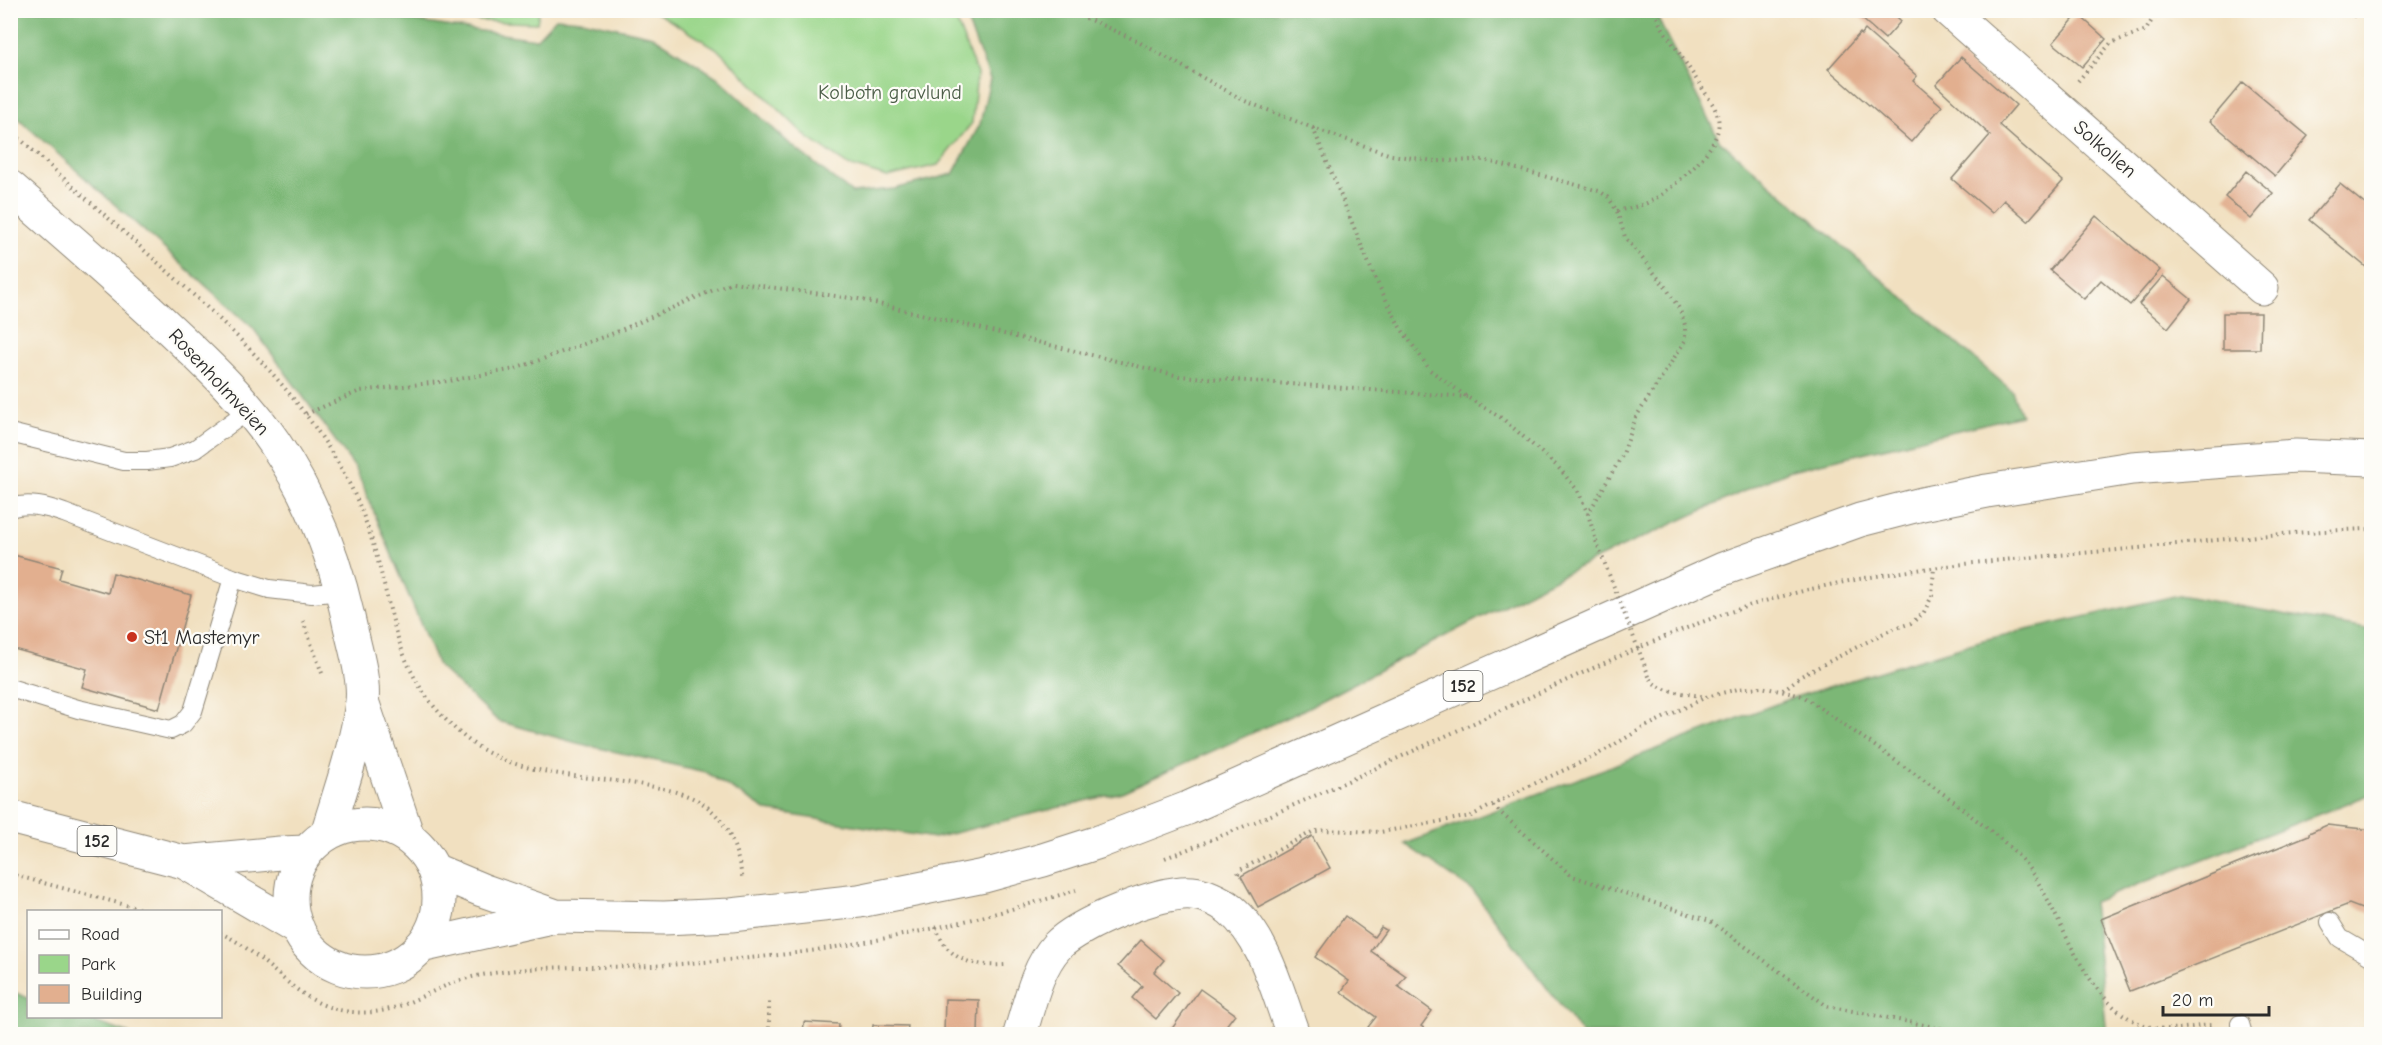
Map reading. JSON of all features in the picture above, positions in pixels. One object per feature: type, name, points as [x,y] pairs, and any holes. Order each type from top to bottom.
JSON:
[{"type":"main road","name":"Solkollen","points":[[1948,10],[2262,288]]},
{"type":"main road","name":"Rosenholmveien","points":[[10,188],[146,306],[216,373],[274,442],[297,479],[315,515],[342,591],[359,674],[362,701],[408,837]]},
{"type":"main road","name":"152","points":[[421,946],[556,916],[664,918],[793,909],[859,901],[984,876],[1043,860],[1129,831],[1231,790],[1723,569],[1850,523],[1912,507],[2018,486],[2132,468],[2296,456],[2372,459]]},
{"type":"main road","name":"Rosenholmveien","points":[[317,843],[345,773],[362,701]]},
{"type":"main road","name":"152","points":[[10,817],[184,862],[298,929]]},
{"type":"main road","name":"152","points":[[184,862],[280,853],[317,843],[360,823],[385,827],[408,837],[419,847],[434,870],[439,902],[430,933],[421,946],[405,960],[385,969],[363,972],[342,968],[323,959],[307,944],[298,929],[291,906],[292,888],[297,869],[317,843]]},
{"type":"main road","name":"152","points":[[434,870],[490,894],[556,916]]},
{"type":"main road","points":[[1020,1035],[1037,982],[1045,965],[1057,947],[1073,933],[1107,915],[1176,894],[1191,893],[1207,897],[1229,908],[1255,940],[1268,965],[1293,1035]]},
{"type":"lane","points":[[10,434],[124,461],[170,459],[195,449],[249,410]]},
{"type":"lane","points":[[10,508],[21,504],[45,507],[233,578],[269,589],[294,594],[342,591]]},
{"type":"lane","points":[[10,688],[78,709],[171,730],[183,724],[193,711],[233,578]]},
{"type":"lane","points":[[2330,922],[2340,938],[2372,957]]},
{"type":"path","points":[[1057,10],[1079,15],[1133,39],[1245,101],[1313,128],[1408,159],[1485,160],[1599,191],[1608,197],[1617,211],[1625,237],[1680,310],[1685,326],[1685,341],[1636,417],[1623,454],[1588,514]]},
{"type":"path","points":[[1617,211],[1651,201],[1672,186],[1698,161],[1714,141],[1718,132],[1719,121],[1714,106],[1660,24],[1654,10]]},
{"type":"path","points":[[2057,107],[2111,44],[2146,30],[2158,10]]},
{"type":"path","points":[[1313,128],[1374,276],[1400,327],[1430,369],[1467,397],[1503,419],[1558,467],[1578,491],[1650,679],[1655,685],[1707,698]]},
{"type":"path","points":[[10,130],[243,342],[306,414],[351,486],[366,522],[399,646],[420,689],[443,717],[474,744],[489,754],[509,762],[540,770],[662,788],[703,804],[719,818],[728,833],[744,883]]},
{"type":"path","points":[[306,414],[360,391],[448,381],[515,369],[614,333],[732,282],[858,299],[1179,376],[1467,397]]},
{"type":"path","points":[[1782,690],[1800,676],[1886,632],[1911,623],[1923,614],[1932,596],[1934,567]]},
{"type":"path","points":[[294,594],[324,678],[329,684]]},
{"type":"path","points":[[1238,877],[1240,870],[1312,832],[1323,830],[1381,832],[1471,816],[1707,698],[1738,688],[1761,687],[1782,690],[1803,696],[1955,802],[2006,842],[2028,867],[2056,914],[2088,978],[2110,1002],[2133,1020],[2158,1028],[2241,1029]]},
{"type":"path","points":[[1493,806],[1572,876],[1710,921],[1827,1006],[1970,1035]]},
{"type":"path","points":[[10,874],[145,910]]},
{"type":"path","points":[[936,927],[944,946],[965,961],[993,966],[1045,965]]},
{"type":"path","points":[[769,999],[769,1035]]},
{"type":"green space","points":[[11,10],[369,11],[378,16],[536,39],[556,18],[582,20],[653,36],[717,77],[790,144],[852,193],[894,189],[953,174],[980,124],[990,79],[963,11],[1654,11],[1719,140],[2012,391],[2021,415],[1788,471],[1570,571],[1299,712],[1122,792],[934,838],[767,811],[705,772],[577,743],[498,721],[438,666],[356,469],[253,328],[11,112]]},
{"type":"green space","points":[[539,10],[537,23],[480,21],[424,11]]},
{"type":"green space","name":"Kolbotn gravlund","points":[[654,11],[948,11],[954,15],[977,74],[972,123],[938,165],[887,177],[848,165],[808,138],[716,48]]},
{"type":"green space","points":[[2179,595],[2371,630],[2371,794],[2093,902],[2107,1034],[1582,1034],[1473,891],[1405,844],[1792,698],[1983,640]]},
{"type":"green space","points":[[11,991],[27,998],[27,1018],[84,1018],[130,1034],[11,1034]]},
{"type":"building","points":[[1868,10],[1890,10],[1901,21],[1885,39],[1861,18]]},
{"type":"building","points":[[2348,10],[2362,10],[2354,17]]},
{"type":"building","points":[[2078,14],[2106,39],[2082,67],[2053,43]]},
{"type":"building","points":[[1865,30],[1917,76],[1913,81],[1942,106],[1911,142],[1828,69]]},
{"type":"building","points":[[1961,57],[2016,105],[1999,125],[2063,181],[2028,221],[2004,200],[1992,213],[1952,179],[1990,135],[1936,85]]},
{"type":"building","points":[[2243,82],[2308,136],[2275,176],[2210,121]]},
{"type":"building","points":[[2246,171],[2273,193],[2251,219],[2225,197]]},
{"type":"building","points":[[2340,184],[2372,210],[2372,272],[2309,220]]},
{"type":"building","points":[[2096,216],[2160,270],[2130,305],[2101,280],[2084,299],[2050,270]]},
{"type":"building","points":[[2163,276],[2191,299],[2168,328],[2139,304]]},
{"type":"building","points":[[2223,313],[2261,313],[2260,349],[2223,349]]},
{"type":"building","points":[[10,554],[62,568],[59,579],[108,593],[113,573],[191,595],[159,709],[82,687],[87,669],[10,648]]},
{"type":"building","points":[[2327,825],[2372,830],[2372,913],[2349,904],[2130,991],[2101,919],[2309,835]]},
{"type":"building","points":[[1312,836],[1330,868],[1258,907],[1241,876]]},
{"type":"building","points":[[1345,916],[1374,937],[1381,927],[1386,930],[1371,951],[1406,976],[1398,986],[1432,1011],[1421,1026],[1433,1034],[1378,1034],[1368,1027],[1376,1017],[1341,992],[1349,981],[1315,957]]},
{"type":"building","points":[[1141,940],[1164,960],[1154,972],[1178,993],[1156,1019],[1132,998],[1142,986],[1118,966]]},
{"type":"building","points":[[1200,989],[1235,1014],[1225,1027],[1235,1034],[1177,1034],[1171,1030]]},
{"type":"building","points":[[945,999],[979,1000],[978,1034],[944,1034]]},
{"type":"building","points":[[804,1022],[839,1024],[838,1034],[803,1034]]},
{"type":"building","points":[[873,1025],[908,1026],[907,1034],[872,1034]]},
{"type":"place","name":"St1 Mastemyr","points":[[132,637]]}]
